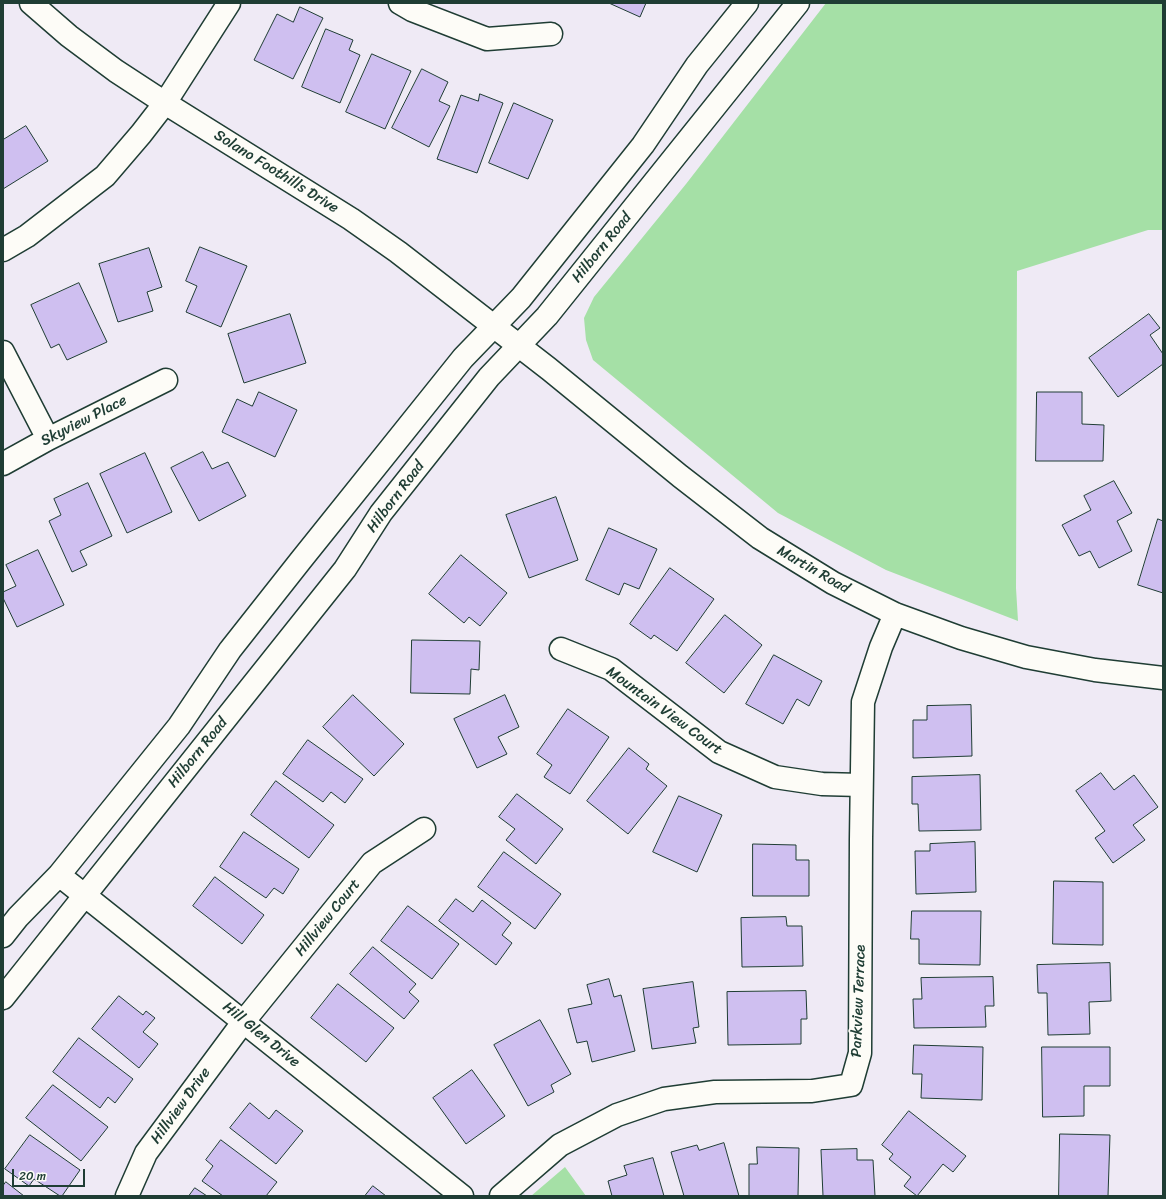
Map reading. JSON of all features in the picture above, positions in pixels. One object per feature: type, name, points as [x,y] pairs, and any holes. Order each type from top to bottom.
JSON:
[{"type":"street","name":"Solano Foothills Drive","points":[[31,3],[69,36],[116,71],[351,219],[398,252],[519,346]]},
{"type":"street","points":[[3,250],[27,236],[105,176],[165,103],[229,3]]},
{"type":"street","points":[[400,3],[412,10],[487,39],[551,34]]},
{"type":"street","name":"Hilborn Road","points":[[3,936],[18,917],[60,875],[179,726],[230,650],[464,358],[521,298],[643,145],[697,65],[747,3]]},
{"type":"street","name":"Hilborn Road","points":[[3,998],[346,569],[381,513],[489,377],[547,316],[798,3]]},
{"type":"street","name":"Martin Road","points":[[519,346],[549,368],[680,476],[760,538],[833,583],[894,614],[961,638],[1026,657],[1095,670],[1163,678]]},
{"type":"street","points":[[3,352],[48,439]]},
{"type":"street","name":"Skyview Place","points":[[3,464],[48,439],[166,380]]},
{"type":"street","name":"Parkview Terrace","points":[[501,1196],[560,1145],[617,1115],[664,1099],[715,1092],[812,1091],[851,1085],[860,1053],[861,785],[863,702],[881,647],[894,614]]},
{"type":"street","name":"Mountain View Court","points":[[562,649],[611,669],[719,752],[775,777],[822,784],[861,785]]},
{"type":"street","name":"Hillview Court","points":[[244,1021],[372,863],[424,829]]},
{"type":"street","name":"Hill Glen Drive","points":[[60,875],[462,1196]]},
{"type":"street","name":"Hillview Drive","points":[[127,1196],[146,1153],[244,1021]]},
{"type":"green space","points":[[826,3],[1163,3],[1163,230],[1148,230],[1017,271],[1016,588],[1018,621],[886,570],[778,513],[593,360],[586,340],[584,318],[594,297],[686,184]]},
{"type":"green space","points":[[565,1167],[586,1196],[531,1196]]},
{"type":"building","points":[[646,3],[640,17],[611,4]]},
{"type":"building","points":[[300,7],[323,18],[293,79],[254,60],[277,14],[293,22]]},
{"type":"building","points":[[326,29],[353,40],[349,50],[360,55],[340,103],[302,87]]},
{"type":"building","points":[[372,54],[411,71],[385,129],[346,112]]},
{"type":"building","points":[[422,69],[448,82],[439,101],[450,106],[429,147],[392,128]]},
{"type":"building","points":[[480,94],[503,103],[477,173],[437,159],[461,95],[478,101]]},
{"type":"building","points":[[514,103],[553,120],[528,179],[489,163]]},
{"type":"building","points":[[26,126],[48,161],[3,189],[3,140]]},
{"type":"building","points":[[200,247],[247,266],[221,327],[186,312],[197,286],[186,281]]},
{"type":"building","points":[[149,248],[162,287],[147,292],[153,311],[118,322],[99,264]]},
{"type":"building","points":[[79,283],[107,342],[67,360],[59,344],[51,348],[31,305]]},
{"type":"building","points":[[290,314],[306,363],[244,383],[228,334]]},
{"type":"building","points":[[1149,314],[1160,328],[1150,335],[1163,354],[1163,364],[1118,397],[1089,358]]},
{"type":"building","points":[[259,392],[297,410],[275,457],[222,432],[237,399],[252,406]]},
{"type":"building","points":[[1037,392],[1082,392],[1082,424],[1104,425],[1103,461],[1036,461]]},
{"type":"building","points":[[203,452],[212,469],[228,462],[246,496],[199,521],[171,468]]},
{"type":"building","points":[[145,453],[172,512],[127,533],[100,474]]},
{"type":"building","points":[[1114,481],[1132,513],[1117,521],[1132,551],[1099,568],[1090,551],[1079,556],[1062,525],[1091,510],[1084,496]]},
{"type":"building","points":[[88,483],[112,536],[80,551],[87,565],[72,572],[49,521],[61,515],[54,499]]},
{"type":"building","points":[[556,497],[578,560],[529,578],[506,515]]},
{"type":"building","points":[[1158,519],[1163,521],[1163,593],[1138,585]]},
{"type":"building","points":[[609,528],[657,549],[639,589],[624,583],[619,595],[586,580]]},
{"type":"building","points":[[38,550],[64,605],[17,627],[3,598],[3,592],[16,586],[6,565]]},
{"type":"building","points":[[461,555],[507,593],[480,626],[469,617],[464,623],[429,594]]},
{"type":"building","points":[[670,568],[714,599],[677,651],[654,635],[651,639],[630,624]]},
{"type":"building","points":[[725,615],[762,645],[724,693],[686,663]]},
{"type":"building","points":[[412,640],[480,641],[479,670],[471,669],[470,694],[411,693]]},
{"type":"building","points":[[774,655],[822,681],[809,706],[797,699],[783,724],[746,704]]},
{"type":"building","points":[[353,695],[404,744],[374,776],[323,727]]},
{"type":"building","points":[[505,695],[519,727],[498,737],[507,754],[477,768],[454,719]]},
{"type":"building","points":[[971,705],[972,756],[913,758],[913,720],[927,720],[927,706]]},
{"type":"building","points":[[568,709],[609,737],[570,794],[544,777],[552,765],[537,754]]},
{"type":"building","points":[[308,740],[363,779],[345,803],[331,792],[323,802],[283,774]]},
{"type":"building","points":[[629,748],[649,764],[646,769],[667,786],[628,834],[587,801]]},
{"type":"building","points":[[1101,773],[1114,790],[1134,775],[1158,807],[1133,825],[1145,840],[1113,863],[1095,838],[1105,831],[1076,791]]},
{"type":"building","points":[[980,775],[981,830],[919,831],[918,804],[912,804],[912,777]]},
{"type":"building","points":[[276,781],[334,825],[309,858],[251,815]]},
{"type":"building","points":[[517,794],[563,829],[536,864],[506,840],[515,829],[499,817]]},
{"type":"building","points":[[679,796],[722,815],[697,872],[653,852]]},
{"type":"building","points":[[244,832],[299,869],[283,894],[274,888],[266,898],[220,867]]},
{"type":"building","points":[[975,842],[976,892],[916,894],[915,851],[930,851],[930,844]]},
{"type":"building","points":[[753,844],[796,845],[796,860],[809,860],[809,896],[753,896]]},
{"type":"building","points":[[504,852],[561,894],[535,929],[478,887]]},
{"type":"building","points":[[215,877],[264,915],[242,944],[193,906]]},
{"type":"building","points":[[1054,881],[1103,882],[1103,945],[1053,944]]},
{"type":"building","points":[[456,899],[473,912],[482,900],[511,923],[502,935],[512,943],[496,965],[439,921]]},
{"type":"building","points":[[408,906],[459,944],[432,979],[381,941]]},
{"type":"building","points":[[912,911],[981,911],[980,965],[919,964],[919,939],[911,939]]},
{"type":"building","points":[[786,917],[787,926],[802,926],[803,966],[742,967],[741,918]]},
{"type":"building","points":[[373,947],[416,984],[409,992],[419,1001],[404,1019],[350,974]]},
{"type":"building","points":[[1110,963],[1111,1001],[1089,1002],[1090,1034],[1048,1035],[1047,993],[1038,993],[1037,965]]},
{"type":"building","points":[[993,977],[994,1006],[985,1006],[986,1027],[914,1028],[913,999],[922,999],[921,978]]},
{"type":"building","points":[[609,979],[614,997],[621,995],[635,1051],[592,1062],[587,1041],[577,1043],[568,1009],[592,1004],[587,985]]},
{"type":"building","points":[[693,982],[699,1027],[693,1028],[696,1043],[652,1049],[643,989]]},
{"type":"building","points":[[338,984],[394,1028],[366,1062],[311,1018]]},
{"type":"building","points":[[806,991],[807,1019],[801,1019],[801,1044],[728,1045],[727,992]]},
{"type":"building","points":[[119,996],[143,1015],[146,1011],[155,1018],[143,1032],[158,1044],[139,1068],[92,1029]]},
{"type":"building","points":[[540,1020],[571,1074],[551,1085],[554,1092],[528,1106],[494,1045]]},
{"type":"building","points":[[79,1038],[133,1079],[115,1103],[108,1097],[100,1108],[53,1072]]},
{"type":"building","points":[[914,1045],[983,1047],[982,1100],[921,1098],[922,1074],[913,1074]]},
{"type":"building","points":[[1042,1047],[1110,1047],[1110,1086],[1084,1086],[1084,1116],[1043,1117]]},
{"type":"building","points":[[472,1070],[505,1116],[466,1144],[433,1098]]},
{"type":"building","points":[[53,1085],[108,1127],[81,1161],[26,1118]]},
{"type":"building","points":[[250,1103],[269,1119],[276,1110],[303,1131],[276,1164],[230,1128]]},
{"type":"building","points":[[909,1111],[966,1156],[953,1172],[943,1164],[917,1196],[904,1186],[911,1177],[889,1159],[893,1154],[882,1145]]},
{"type":"building","points":[[1060,1134],[1110,1135],[1108,1196],[1059,1196]]},
{"type":"building","points":[[30,1135],[80,1170],[62,1196],[34,1179],[29,1186],[5,1169]]},
{"type":"building","points":[[221,1140],[277,1182],[266,1196],[223,1196],[202,1181],[213,1166],[206,1160]]},
{"type":"building","points":[[724,1143],[739,1196],[684,1196],[671,1152],[697,1145],[699,1150]]},
{"type":"building","points":[[757,1147],[799,1148],[798,1196],[749,1196],[749,1164],[757,1164]]},
{"type":"building","points":[[857,1149],[857,1160],[873,1160],[875,1196],[823,1196],[821,1150]]},
{"type":"building","points":[[653,1158],[664,1196],[612,1196],[608,1181],[627,1175],[624,1166]]},
{"type":"building","points":[[6,1182],[24,1196],[3,1196],[3,1186]]},
{"type":"building","points":[[373,1186],[386,1196],[365,1196]]},
{"type":"building","points":[[195,1188],[207,1196],[189,1196]]}]
